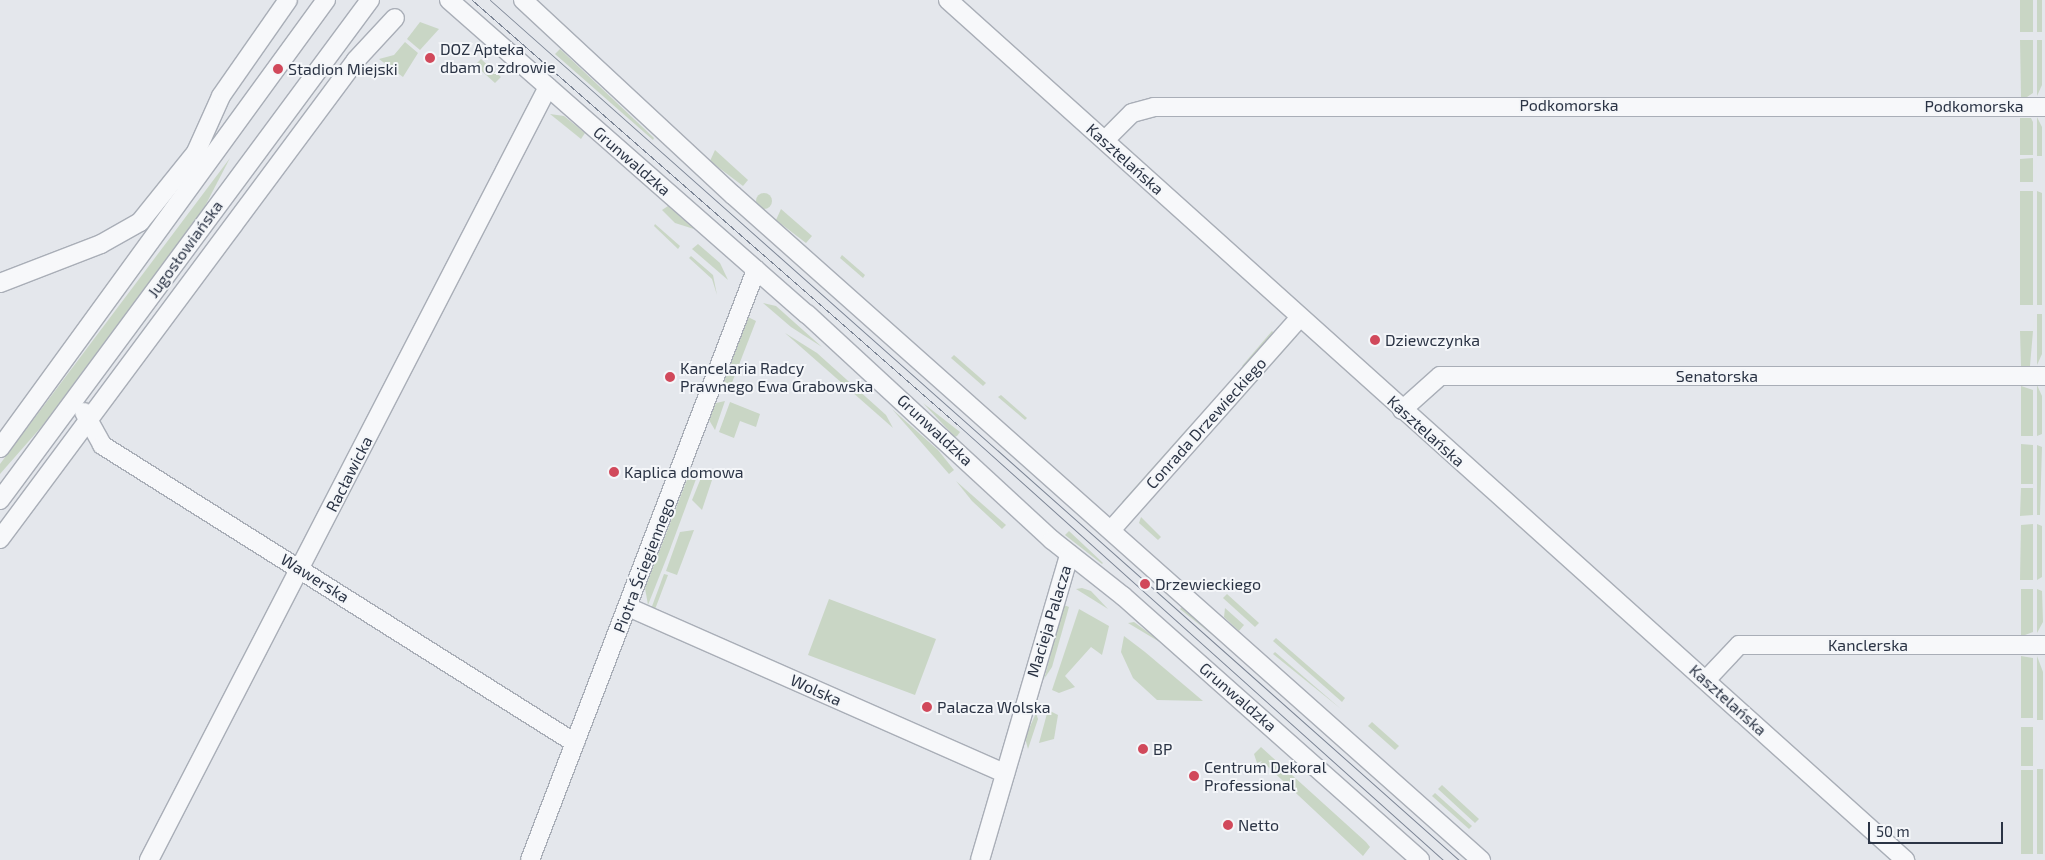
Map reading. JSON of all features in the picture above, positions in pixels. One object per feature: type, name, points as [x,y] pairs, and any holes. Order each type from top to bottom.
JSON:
[{"type":"street","points":[[0,283],[101,244],[140,222],[196,152],[221,96],[288,0]]},
{"type":"street","name":"Jugosłowiańska","points":[[0,448],[326,0]]},
{"type":"street","name":"Jugosłowiańska","points":[[0,500],[370,0]]},
{"type":"street","name":"Grunwaldzka","points":[[449,0],[756,270],[1069,555],[1130,603],[1420,860]]},
{"type":"street","points":[[523,0],[733,195],[1112,529],[1481,860]]},
{"type":"street","name":"Kasztelańska","points":[[948,0],[1402,410],[1905,860]]},
{"type":"street","points":[[0,539],[356,60],[395,18]]},
{"type":"street","name":"Racławicka","points":[[149,860],[548,87]]},
{"type":"street","name":"Podkomorska","points":[[1105,140],[1132,113],[1154,106],[2045,107]]},
{"type":"street","name":"Piotra Ściegiennego","points":[[530,860],[756,270]]},
{"type":"street","name":"Conrada Drzewieckiego","points":[[1112,529],[1300,317]]},
{"type":"street","name":"Senatorska","points":[[1402,410],[1440,376],[2045,376]]},
{"type":"street","name":"Wawerska","points":[[79,393],[87,421],[102,445],[576,743]]},
{"type":"street","name":"Macieja Palacza","points":[[980,860],[1069,555]]},
{"type":"street","name":"Wolska","points":[[628,607],[1004,774]]},
{"type":"street","name":"Kanclerska","points":[[1706,680],[1739,645],[2045,645]]},
{"type":"green space","points":[[2020,0],[2033,0],[2033,32],[2020,32]]},
{"type":"green space","points":[[2037,0],[2042,0],[2042,32],[2037,32]]},
{"type":"green space","points":[[420,22],[439,29],[420,50],[407,39]]},
{"type":"green space","points":[[2020,40],[2033,40],[2033,93],[2027,97],[2021,97]]},
{"type":"green space","points":[[2037,40],[2042,40],[2042,85],[2037,96]]},
{"type":"green space","points":[[405,42],[418,53],[403,77],[379,59],[394,55]]},
{"type":"green space","points":[[560,49],[654,138],[653,140],[555,54]]},
{"type":"green space","points":[[481,59],[501,77],[495,83],[475,65]]},
{"type":"green space","points":[[550,114],[564,116],[585,133],[581,139]]},
{"type":"green space","points":[[2037,117],[2042,127],[2042,156],[2037,156]]},
{"type":"green space","points":[[2020,118],[2031,118],[2033,122],[2033,155],[2020,155]]},
{"type":"green space","points":[[715,150],[748,180],[743,186],[710,161]]},
{"type":"green space","points":[[230,158],[204,208],[43,425],[0,474],[0,464]]},
{"type":"green space","points":[[2033,158],[2033,182],[2020,182],[2020,159]]},
{"type":"green space","points":[[2020,191],[2033,191],[2033,305],[2020,305]]},
{"type":"green space","points":[[2037,191],[2042,193],[2042,305],[2037,305]]},
{"type":"green space","points":[[761,193],[767,193],[772,198],[770,207],[761,209],[756,204],[756,198]]},
{"type":"green space","points":[[668,206],[694,229],[675,223],[662,210]]},
{"type":"green space","points":[[781,209],[812,236],[806,243],[776,220]]},
{"type":"green space","points":[[655,224],[680,246],[678,249],[654,226]]},
{"type":"green space","points":[[698,244],[720,263],[728,280],[692,249]]},
{"type":"green space","points":[[842,255],[865,275],[863,278],[840,258]]},
{"type":"green space","points":[[691,256],[713,275],[717,295],[712,279],[689,258]]},
{"type":"green space","points":[[763,303],[776,306],[822,347],[791,327]]},
{"type":"green space","points":[[2037,314],[2042,314],[2042,354],[2037,365]]},
{"type":"green space","points":[[748,317],[756,321],[728,393],[723,384]]},
{"type":"green space","points":[[1272,331],[1275,334],[1245,368],[1242,366]]},
{"type":"green space","points":[[2020,331],[2033,331],[2030,366],[2021,366]]},
{"type":"green space","points":[[785,333],[817,353],[886,415],[893,428]]},
{"type":"green space","points":[[1294,333],[1297,336],[1224,418],[1221,415]]},
{"type":"green space","points":[[954,355],[986,383],[983,386],[951,358]]},
{"type":"green space","points":[[2037,385],[2042,396],[2042,434],[2037,436]]},
{"type":"green space","points":[[2021,386],[2033,390],[2033,436],[2021,436]]},
{"type":"green space","points":[[1001,395],[1027,418],[1025,420],[998,397]]},
{"type":"green space","points":[[725,401],[715,430],[709,420],[716,403]]},
{"type":"green space","points":[[730,402],[760,414],[756,427],[740,421],[734,438],[719,432]]},
{"type":"green space","points":[[923,403],[960,432],[957,436],[955,437]]},
{"type":"green space","points":[[892,409],[938,450],[954,470],[949,474]]},
{"type":"green space","points":[[1195,420],[1125,504],[1122,502]]},
{"type":"green space","points":[[2021,444],[2033,445],[2033,484],[2021,484]]},
{"type":"green space","points":[[2037,445],[2042,447],[2040,515],[2037,515]]},
{"type":"green space","points":[[699,471],[648,605],[645,588],[690,472]]},
{"type":"green space","points":[[703,473],[713,477],[702,510],[692,500]]},
{"type":"green space","points":[[956,481],[1006,525],[1002,529],[972,501]]},
{"type":"green space","points":[[2021,488],[2033,488],[2033,515],[2020,516]]},
{"type":"green space","points":[[1141,517],[1161,537],[1158,540],[1139,523]]},
{"type":"green space","points":[[2033,524],[2033,580],[2020,580],[2021,525]]},
{"type":"green space","points":[[2037,524],[2042,526],[2042,577],[2037,580]]},
{"type":"green space","points":[[694,530],[677,575],[666,571],[680,532]]},
{"type":"green space","points":[[1069,531],[1103,563],[1065,535]]},
{"type":"green space","points":[[664,574],[668,575],[654,612],[651,609]]},
{"type":"green space","points":[[1082,588],[1091,591],[1108,609],[1076,589]]},
{"type":"green space","points":[[2021,589],[2033,589],[2033,632],[2025,635],[2021,635]]},
{"type":"green space","points":[[2037,589],[2042,591],[2043,622],[2037,633]]},
{"type":"green space","points":[[1227,594],[1259,623],[1255,627],[1223,598]]},
{"type":"green space","points":[[829,599],[936,639],[915,695],[808,655]]},
{"type":"green space","points":[[1064,605],[1069,607],[1052,667],[1044,679]]},
{"type":"green space","points":[[1184,605],[1222,640],[1220,641],[1180,609]]},
{"type":"green space","points":[[1225,608],[1244,625],[1239,631],[1224,617]]},
{"type":"green space","points":[[1079,609],[1109,626],[1106,639],[1102,655],[1091,647],[1065,676],[1075,687],[1059,693],[1052,690]]},
{"type":"green space","points":[[1134,622],[1149,633],[1163,644],[1128,623]]},
{"type":"green space","points":[[1124,636],[1203,701],[1157,700],[1133,678],[1121,652]]},
{"type":"green space","points":[[1276,638],[1345,698],[1342,702],[1273,641]]},
{"type":"green space","points":[[1275,652],[1341,709],[1273,654]]},
{"type":"green space","points":[[2021,656],[2033,658],[2033,718],[2021,718]]},
{"type":"green space","points":[[2037,656],[2043,672],[2043,720],[2037,720]]},
{"type":"green space","points":[[1048,710],[1058,715],[1054,739],[1039,743]]},
{"type":"green space","points":[[1036,713],[1038,719],[1028,749],[1025,738]]},
{"type":"green space","points":[[1372,722],[1399,746],[1395,750],[1368,726]]},
{"type":"green space","points":[[2021,727],[2033,727],[2033,766],[2021,766]]},
{"type":"green space","points":[[1261,747],[1366,842],[1370,847],[1363,856],[1265,764],[1259,765],[1262,761],[1257,763],[1254,754]]},
{"type":"green space","points":[[2037,769],[2043,769],[2043,854],[2037,854]]},
{"type":"green space","points":[[2021,770],[2033,770],[2033,854],[2021,854]]},
{"type":"green space","points":[[1442,785],[1479,819],[1475,823],[1438,789]]},
{"type":"green space","points":[[1435,793],[1472,826],[1469,829],[1432,796]]},
{"type":"tram line","points":[[472,0],[959,426],[1443,860]]},
{"type":"tram line","points":[[490,0],[1459,860]]},
{"type":"place","name":"DOZ Apteka dbam o zdrowie","points":[[430,58]]},
{"type":"place","name":"Stadion Miejski","points":[[278,69]]},
{"type":"place","name":"Dziewczynka","points":[[1375,340]]},
{"type":"place","name":"Kancelaria Radcy Prawnego Ewa Grabowska","points":[[670,377]]},
{"type":"place","name":"Kaplica domowa","points":[[614,472]]},
{"type":"place","name":"Drzewieckiego","points":[[1145,584]]},
{"type":"place","name":"Palacza Wolska","points":[[927,707]]},
{"type":"place","name":"BP","points":[[1143,749]]},
{"type":"place","name":"Centrum Dekoral Professional","points":[[1194,776]]},
{"type":"place","name":"Netto","points":[[1228,825]]}]
